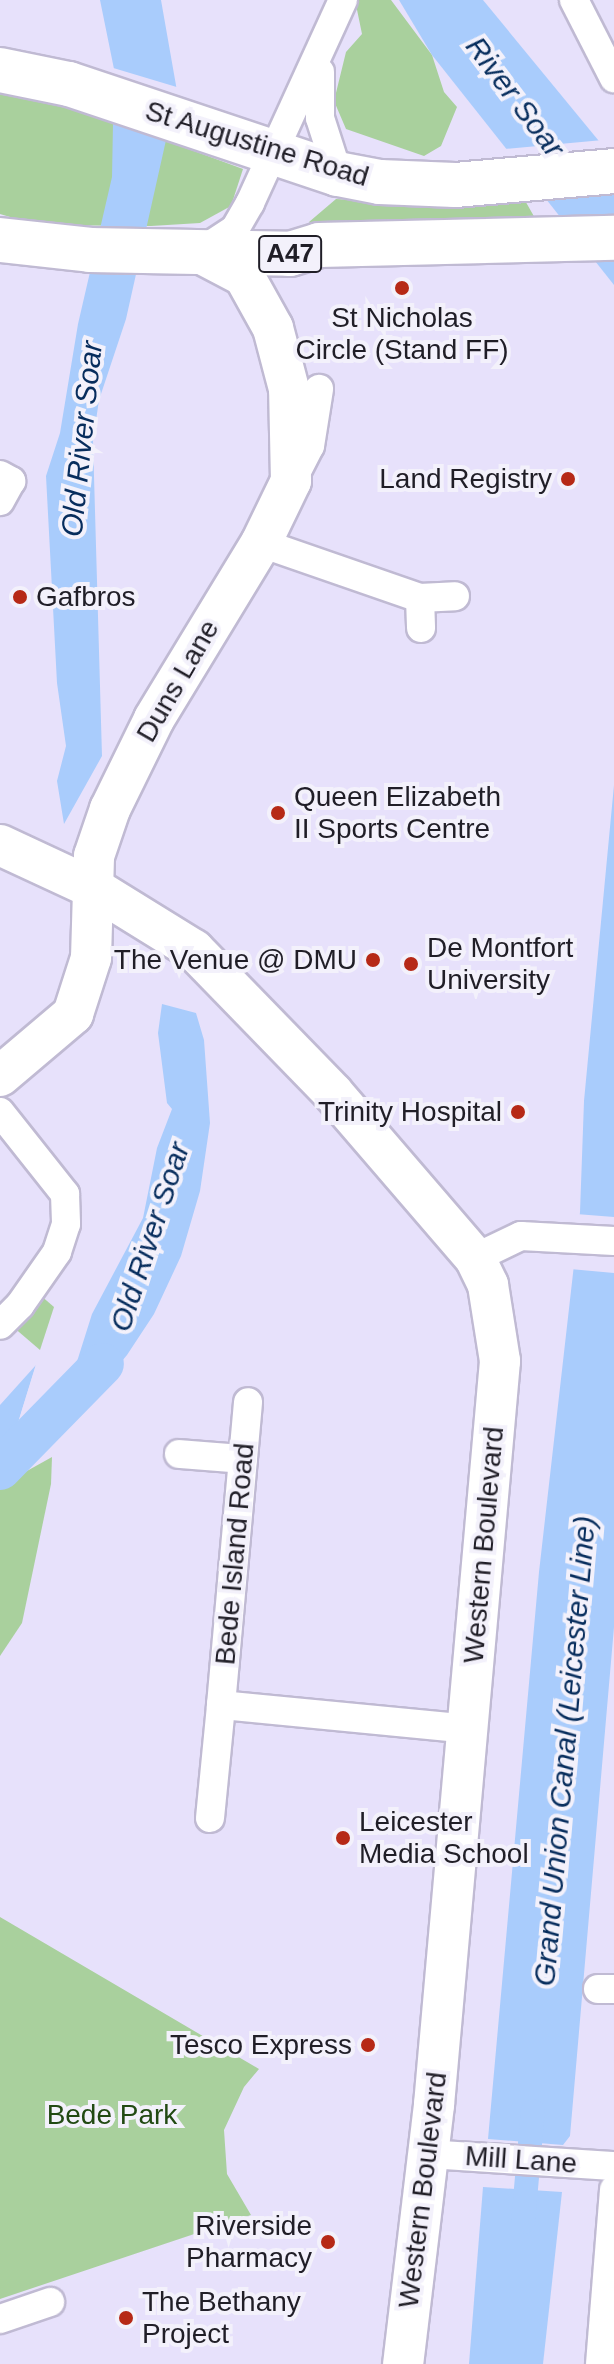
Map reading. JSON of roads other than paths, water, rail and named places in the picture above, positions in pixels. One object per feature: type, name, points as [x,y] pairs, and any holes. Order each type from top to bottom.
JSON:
[{"type":"main road","name":"St Augustine Road","points":[[0,70],[38,75],[338,174],[412,185],[614,171]]},
{"type":"main road","name":"A47","points":[[1,240],[90,250],[290,254],[319,245],[614,238]]},
{"type":"street","points":[[194,252],[235,229],[276,153],[320,59],[343,0]]},
{"type":"street","points":[[574,0],[614,78]]},
{"type":"street","points":[[320,59],[320,118],[338,174]]},
{"type":"street","name":"Duns Lane","points":[[194,252],[244,276],[273,328],[289,389],[291,481]]},
{"type":"street","name":"Duns Lane","points":[[6,1061],[73,1014],[91,958],[97,890],[94,856],[110,809],[154,719],[261,543],[310,446],[319,389]]},
{"type":"street","points":[[0,475],[11,481],[0,501]]},
{"type":"street","points":[[261,543],[420,598],[455,596]]},
{"type":"street","points":[[420,598],[421,628]]},
{"type":"street","name":"Western Boulevard","points":[[0,845],[97,890],[194,950],[226,979],[333,1093],[475,1258],[495,1314],[500,1361],[469,1729],[428,2154],[403,2364]]},
{"type":"street","points":[[0,1112],[65,1194],[66,1224],[49,1264],[0,1325]]},
{"type":"street","points":[[475,1258],[521,1236],[614,1241]]},
{"type":"street","name":"Bede Island Road","points":[[210,1818],[248,1402]]},
{"type":"street","points":[[179,1454],[243,1459]]},
{"type":"street","name":"Bede Island Road","points":[[221,1705],[469,1729]]},
{"type":"street","name":"Mill Lane","points":[[428,2154],[614,2166]]},
{"type":"street","points":[[600,2364],[614,2190]]},
{"type":"street","points":[[0,2319],[50,2302]]},
{"type":"water","points":[[100,0],[161,0],[177,91],[126,319],[99,400],[93,441],[102,756],[64,824],[57,781],[66,746],[57,683],[46,476],[60,433],[78,324],[112,177],[114,69]]},
{"type":"water","name":"River Soar","points":[[399,0],[483,0],[603,146],[614,165],[614,285],[432,55]]},
{"type":"water","points":[[614,785],[614,1627],[570,2136],[563,2145],[488,2139],[539,1572],[580,1212],[584,1101]]},
{"type":"water","points":[[162,1004],[196,1013],[204,1040],[210,1123],[200,1191],[181,1256],[154,1314],[127,1355],[50,1447],[92,1314],[143,1218],[157,1148],[172,1109],[167,1103],[158,1033]]},
{"type":"water","points":[[36,1365],[0,1481],[0,1405]]},
{"type":"water","points":[[483,2187],[562,2192],[543,2364],[469,2364]]},
{"type":"waterway","name":"Old River Soar","points":[[0,1469],[103,1364]]},
{"type":"waterway","name":"Grand Union Canal (Leicester Line)","points":[[523,2222],[533,2111]]},
{"type":"place","name":"St Nicholas Circle (Stand FF)","points":[[402,288]]},
{"type":"place","name":"Land Registry","points":[[568,479]]},
{"type":"place","name":"Gafbros","points":[[20,597]]},
{"type":"place","name":"Queen Elizabeth II Sports Centre","points":[[278,813]]},
{"type":"place","name":"The Venue @ DMU","points":[[373,960]]},
{"type":"place","name":"De Montfort University","points":[[411,964]]},
{"type":"place","name":"Trinity Hospital","points":[[518,1112]]},
{"type":"place","name":"Leicester Media School","points":[[343,1838]]},
{"type":"place","name":"Tesco Express","points":[[368,2045]]},
{"type":"place","name":"Riverside Pharmacy","points":[[328,2242]]},
{"type":"place","name":"The Bethany Project","points":[[126,2318]]},
{"type":"park label","name":"Bede Park","points":[[112,2115]]}]
